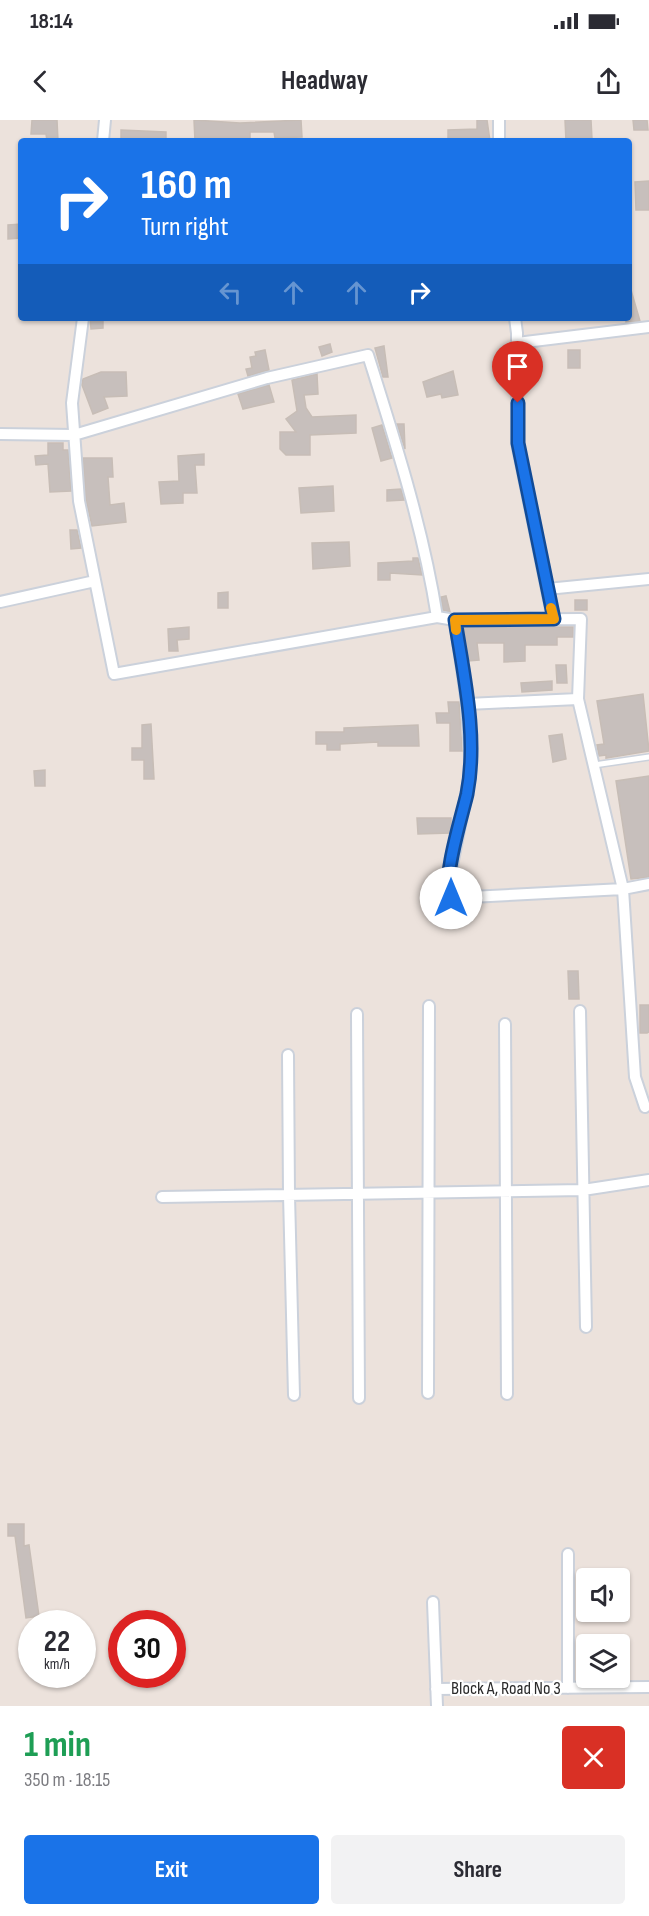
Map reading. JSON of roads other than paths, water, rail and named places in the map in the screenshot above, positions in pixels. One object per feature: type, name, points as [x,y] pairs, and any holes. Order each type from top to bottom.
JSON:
[{"type":"street","points":[[103,138],[105,120]]},
{"type":"street","points":[[499,120],[499,138]]},
{"type":"street","points":[[83,321],[72,403],[79,501],[114,674],[437,617],[455,620],[581,619],[578,699],[623,889],[634,1077],[647,1108],[649,1119]]},
{"type":"street","points":[[515,321],[518,343],[518,443],[554,619]]},
{"type":"street","points":[[518,343],[649,327]]},
{"type":"street","points":[[0,434],[74,435],[267,378],[369,355],[409,485],[429,569],[437,617]]},
{"type":"street","points":[[547,589],[649,579]]},
{"type":"street","points":[[0,602],[95,581]]},
{"type":"street","points":[[455,620],[468,704],[471,771],[447,891],[451,898],[623,889],[649,884]]},
{"type":"street","points":[[468,704],[578,699]]},
{"type":"street","points":[[428,1393],[429,1006]]},
{"type":"street","points":[[580,1011],[586,1328]]},
{"type":"street","points":[[357,1014],[359,1398]]},
{"type":"street","points":[[505,1024],[507,1394]]},
{"type":"street","points":[[288,1055],[288,1195],[294,1395]]},
{"type":"street","points":[[162,1197],[583,1190],[649,1180]]},
{"type":"street","points":[[568,1554],[568,1688]]},
{"type":"street","points":[[433,1602],[437,1706]]},
{"type":"street","name":"Block A, Road No 3","points":[[436,1689],[649,1687]]},
{"type":"lane","points":[[594,765],[649,757]]}]
